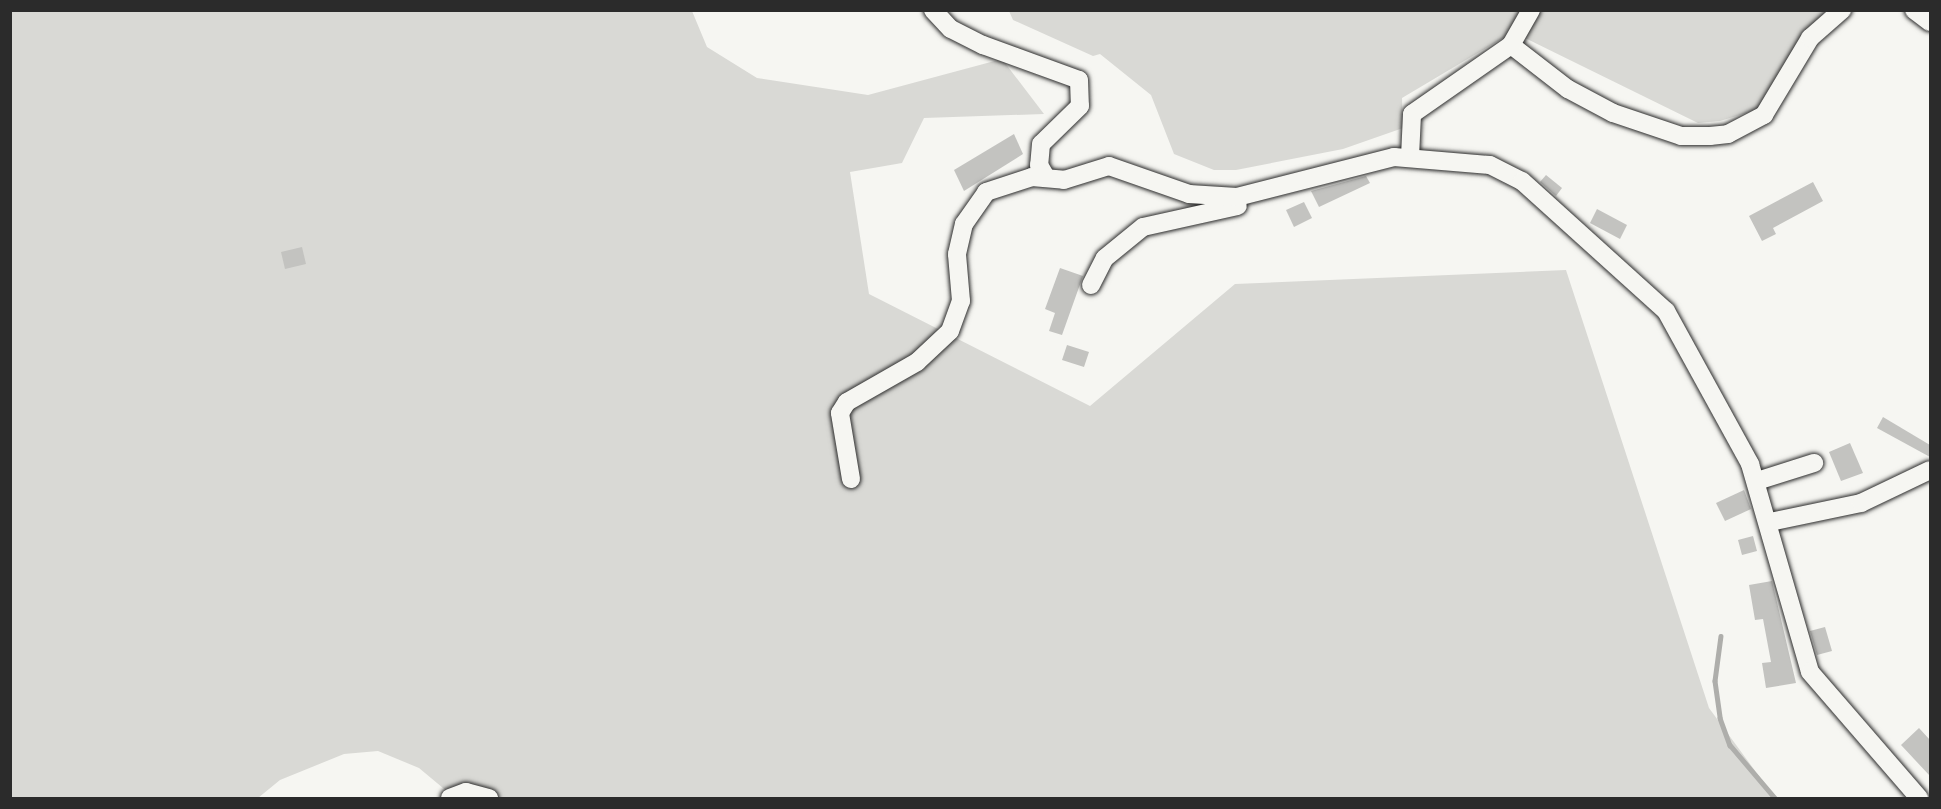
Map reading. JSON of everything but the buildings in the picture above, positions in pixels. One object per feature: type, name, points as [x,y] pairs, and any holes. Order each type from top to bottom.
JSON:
[{"type":"street","points":[[933,10],[951,29],[983,45],[1079,80],[1083,100],[1050,129],[1038,151],[1046,177]]},
{"type":"street","points":[[1410,157],[1412,114],[1511,45],[1531,10]]},
{"type":"street","points":[[1511,45],[1568,89],[1613,113],[1681,136],[1710,136],[1728,134],[1764,115],[1810,38],[1842,10]]},
{"type":"street","points":[[1914,10],[1930,22]]},
{"type":"street","points":[[851,479],[840,413],[847,402],[917,362],[950,331],[961,301],[957,254],[973,205],[999,186],[1046,177],[1072,178],[1092,169],[1116,167],[1189,194],[1242,196],[1338,167],[1410,157],[1476,160],[1504,169],[1649,294],[1674,324],[1757,481],[1819,688],[1919,798]]},
{"type":"street","points":[[1091,285],[1106,258],[1143,227],[1202,210],[1236,207],[1242,196]]},
{"type":"street","points":[[1757,481],[1815,464]]},
{"type":"street","points":[[1770,522],[1861,503],[1930,470]]},
{"type":"street","points":[[450,798],[466,792],[489,798]]},
{"type":"shaded area","points":[[10,11],[692,11],[707,47],[757,78],[868,95],[1002,59],[1044,114],[924,118],[902,163],[850,172],[869,294],[1090,406],[1235,284],[1566,270],[1709,708],[1775,798],[455,798],[419,768],[378,751],[344,754],[280,780],[258,798],[11,798]]},
{"type":"shaded area","points":[[1009,11],[1825,11],[1769,99],[1753,111],[1720,121],[1698,123],[1513,32],[1402,98],[1403,128],[1343,149],[1236,170],[1214,170],[1174,154],[1151,95],[1100,54],[1093,56],[1013,20]]},
{"type":"waterway","points":[[1721,636],[1715,681],[1720,718],[1730,745],[1775,798]]}]
